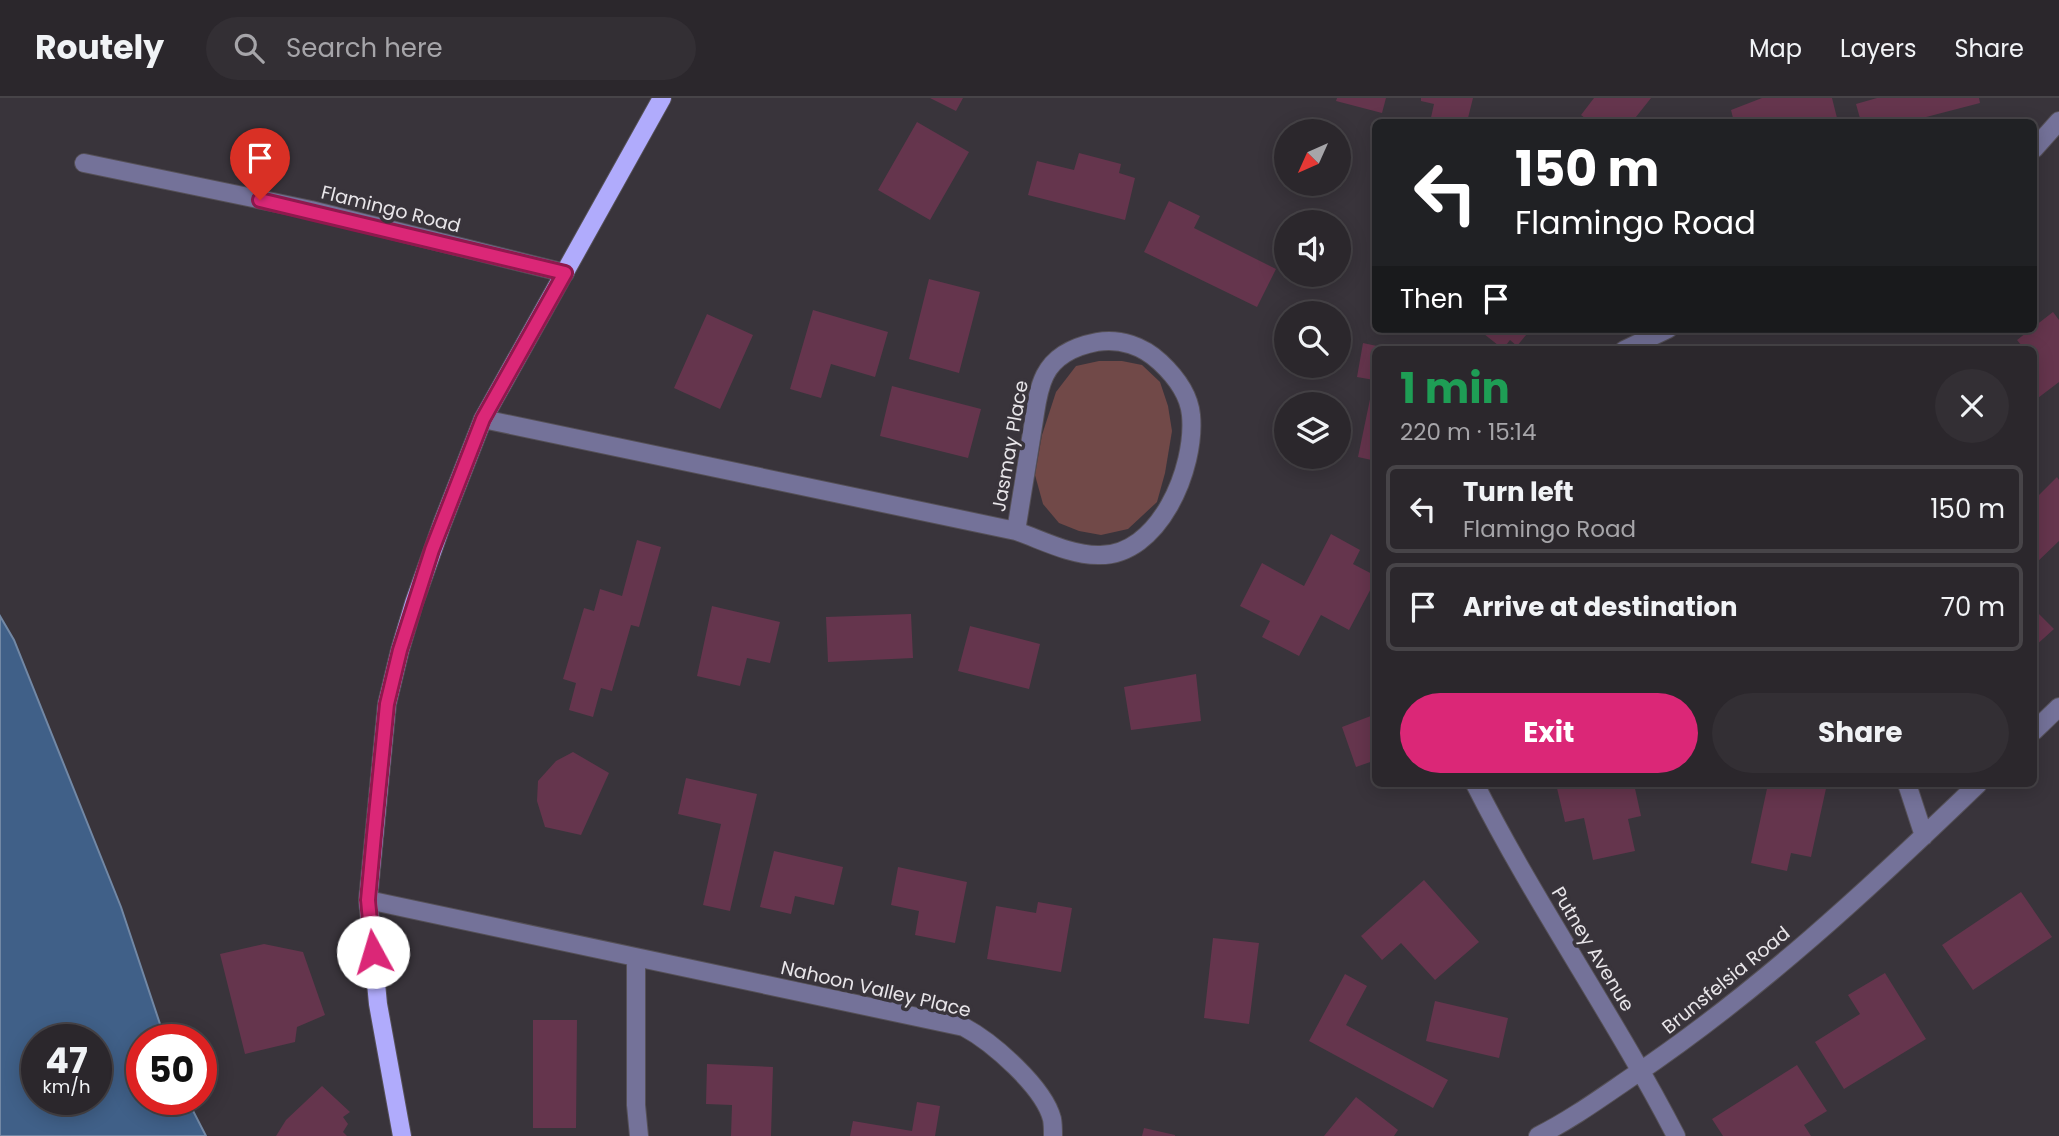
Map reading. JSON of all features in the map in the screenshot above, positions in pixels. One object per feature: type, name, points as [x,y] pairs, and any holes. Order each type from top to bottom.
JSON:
[{"type":"main road","points":[[402,1136],[379,1004],[368,900],[387,704],[414,603],[483,419],[662,98]]},
{"type":"street","points":[[2037,146],[2059,121]]},
{"type":"street","name":"Flamingo Road","points":[[84,163],[311,210],[565,273]]},
{"type":"street","points":[[1632,346],[1660,333]]},
{"type":"street","name":"Jasmay Place","points":[[483,419],[1016,531],[1070,551],[1098,555],[1131,548],[1145,538],[1161,520],[1177,490],[1186,459],[1191,414],[1187,398],[1179,382],[1154,356],[1140,348],[1111,340],[1079,346],[1054,361],[1039,389],[1016,531]]},
{"type":"street","points":[[2037,728],[2059,707]]},
{"type":"street","name":"Putney Avenue","points":[[1477,787],[1515,862],[1642,1070],[1676,1136]]},
{"type":"street","points":[[1909,787],[1924,836]]},
{"type":"street","name":"Brunsfelsia Road","points":[[1538,1136],[1560,1125],[1674,1049],[1798,950],[1975,787]]},
{"type":"street","name":"Nahoon Valley Place","points":[[368,900],[964,1027],[979,1035],[1007,1058],[1034,1089],[1052,1119],[1054,1136]]},
{"type":"street","points":[[636,958],[636,1105],[639,1136]]},
{"type":"shaded area","points":[[1099,361],[1122,361],[1142,365],[1160,382],[1172,431],[1157,502],[1128,529],[1101,535],[1079,531],[1059,523],[1043,504],[1035,475],[1042,435],[1056,392],[1076,366]]},
{"type":"water","points":[[0,616],[14,640],[121,907],[160,1024],[126,1024],[126,1115],[195,1115],[206,1136],[0,1136]]},
{"type":"building","points":[[930,98],[963,98],[956,111]]},
{"type":"building","points":[[1337,98],[1386,98],[1382,113],[1336,101]]},
{"type":"building","points":[[1421,98],[1473,98],[1468,119],[1431,119],[1434,104],[1421,101]]},
{"type":"building","points":[[1594,98],[1651,98],[1634,119],[1586,119],[1581,115]]},
{"type":"building","points":[[1762,98],[1832,98],[1837,119],[1733,119],[1731,110]]},
{"type":"building","points":[[1877,98],[1979,98],[1980,103],[1919,119],[1860,119],[1856,104]]},
{"type":"building","points":[[917,122],[969,152],[930,220],[878,190]]},
{"type":"building","points":[[1079,153],[1121,164],[1119,173],[1135,178],[1125,220],[1028,195],[1037,161],[1074,170]]},
{"type":"building","points":[[1169,201],[1200,216],[1194,228],[1274,268],[1274,273],[1257,307],[1144,252]]},
{"type":"building","points":[[929,279],[980,292],[959,373],[909,359]]},
{"type":"building","points":[[813,310],[888,332],[875,377],[831,364],[821,398],[790,389]]},
{"type":"building","points":[[2053,312],[2059,320],[2059,382],[2037,399],[2037,346],[2022,346],[2017,340],[2026,333],[2037,333],[2037,324]]},
{"type":"building","points":[[707,314],[753,335],[720,409],[674,388]]},
{"type":"building","points":[[1528,333],[1517,346],[1510,340],[1505,346],[1499,346],[1484,334]]},
{"type":"building","points":[[1363,343],[1377,346],[1372,346],[1372,380],[1357,377]]},
{"type":"building","points":[[892,386],[981,409],[968,458],[880,436]]},
{"type":"building","points":[[1372,390],[1372,460],[1358,457]]},
{"type":"building","points":[[2057,477],[2059,541],[2037,562],[2037,497]]},
{"type":"building","points":[[1331,534],[1360,550],[1353,564],[1372,574],[1372,587],[1349,630],[1321,615],[1299,656],[1262,637],[1270,621],[1240,606],[1262,563],[1304,586]]},
{"type":"building","points":[[637,540],[661,547],[639,627],[631,625],[612,691],[601,688],[593,717],[569,710],[576,683],[563,679],[584,608],[594,611],[600,589],[622,596]]},
{"type":"building","points":[[712,606],[780,622],[770,663],[747,658],[740,686],[697,676]]},
{"type":"building","points":[[2037,612],[2054,629],[2037,644]]},
{"type":"building","points":[[911,614],[913,658],[828,662],[826,617]]},
{"type":"building","points":[[970,626],[1040,644],[1029,689],[958,671]]},
{"type":"building","points":[[1196,674],[1201,721],[1131,730],[1124,687]]},
{"type":"building","points":[[1372,716],[1372,761],[1356,767],[1342,727]]},
{"type":"building","points":[[573,752],[609,773],[581,835],[545,827],[537,801],[538,781],[556,761]]},
{"type":"building","points":[[686,778],[757,794],[730,911],[703,905],[721,824],[678,814]]},
{"type":"building","points":[[1557,787],[1635,787],[1641,816],[1628,819],[1635,851],[1593,860],[1584,818],[1565,822]]},
{"type":"building","points":[[1767,787],[1826,787],[1811,857],[1791,853],[1787,871],[1751,863]]},
{"type":"building","points":[[774,851],[843,867],[834,905],[795,896],[791,914],[760,907]]},
{"type":"building","points":[[898,867],[967,882],[955,943],[915,935],[919,911],[891,905]]},
{"type":"building","points":[[1424,880],[1479,942],[1435,980],[1401,943],[1382,960],[1361,936]]},
{"type":"building","points":[[2021,892],[2052,937],[1973,990],[1942,945]]},
{"type":"building","points":[[1038,902],[1072,908],[1061,972],[987,959],[996,906],[1036,913]]},
{"type":"building","points":[[1213,938],[1259,943],[1249,1024],[1204,1018]]},
{"type":"building","points":[[264,944],[303,952],[325,1015],[297,1027],[295,1042],[245,1054],[220,954]]},
{"type":"building","points":[[1885,973],[1926,1039],[1844,1089],[1815,1042],[1860,1014],[1848,995]]},
{"type":"building","points":[[1345,974],[1367,986],[1346,1025],[1448,1080],[1433,1108],[1309,1041]]},
{"type":"building","points":[[1435,1001],[1508,1018],[1499,1058],[1426,1041]]},
{"type":"building","points":[[533,1020],[577,1020],[576,1128],[533,1128]]},
{"type":"building","points":[[707,1064],[773,1067],[771,1136],[731,1136],[732,1105],[706,1104]]},
{"type":"building","points":[[1797,1065],[1827,1111],[1804,1125],[1811,1136],[1723,1136],[1712,1119]]},
{"type":"building","points":[[322,1086],[350,1112],[343,1117],[348,1124],[343,1132],[347,1136],[276,1136],[286,1120]]},
{"type":"building","points":[[1356,1097],[1398,1130],[1394,1136],[1324,1136]]},
{"type":"building","points":[[917,1102],[940,1106],[935,1136],[850,1136],[853,1121],[912,1131]]},
{"type":"building","points":[[1144,1128],[1175,1135],[1175,1136],[1142,1136]]},
{"type":"route","points":[[260,200],[311,210],[565,273],[483,419],[432,550],[400,650],[387,704],[368,900],[373,952]]}]
